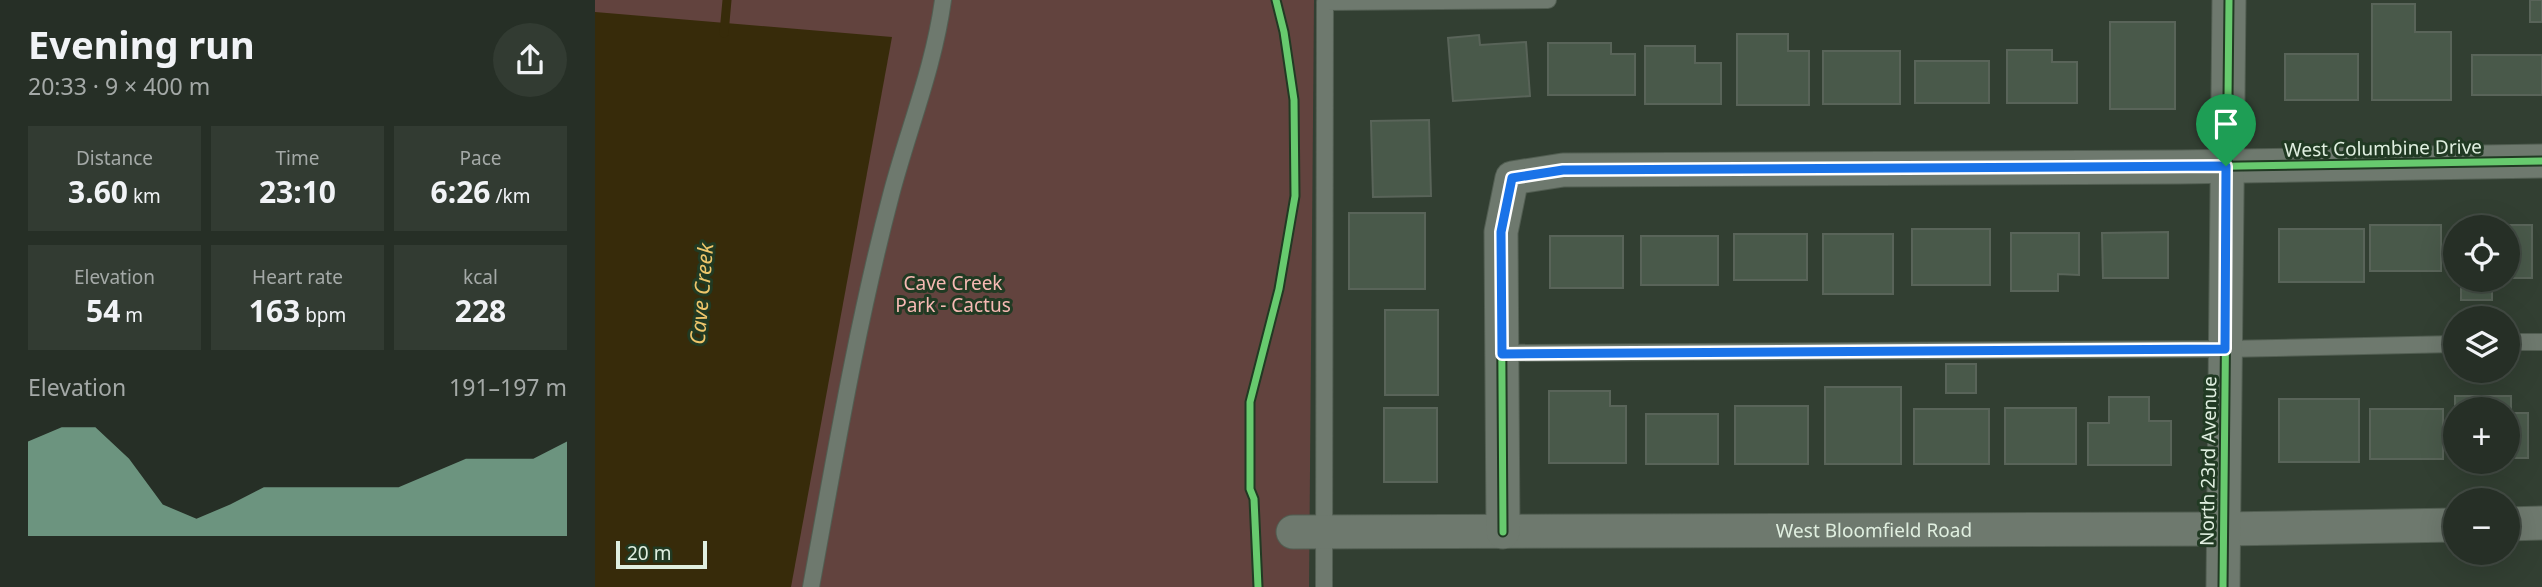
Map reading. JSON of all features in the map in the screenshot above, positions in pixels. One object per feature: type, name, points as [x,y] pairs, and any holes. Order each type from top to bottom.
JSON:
[{"type":"street","name":"North 23rd Avenue","points":[[2223,587],[2229,0]]},
{"type":"street","name":"West Columbine Drive","points":[[1502,354],[1501,232],[1512,178],[1563,170],[2542,161]]},
{"type":"street","points":[[1502,354],[1503,532]]},
{"type":"street","points":[[2520,524],[2542,523]]},
{"type":"street","name":"West Bloomfield Road","points":[[1308,532],[2223,529],[2443,525]]},
{"type":"lane","points":[[810,587],[873,272],[891,195],[938,40],[943,0]]},
{"type":"lane","points":[[1324,587],[1308,532],[1325,2],[1548,0]]},
{"type":"lane","points":[[2520,342],[2542,342]]},
{"type":"lane","points":[[1502,354],[2225,349],[2443,344]]},
{"type":"green space","name":"Cave Creek Park - Cactus","points":[[595,0],[1314,0],[1309,587],[595,587]]},
{"type":"water","points":[[595,12],[892,37],[791,587],[595,587]]},
{"type":"building","points":[[2530,0],[2542,0],[2542,22],[2530,22]]},
{"type":"building","points":[[2372,4],[2415,4],[2415,32],[2451,32],[2451,100],[2372,100]]},
{"type":"building","points":[[2110,22],[2175,22],[2175,109],[2110,109]]},
{"type":"building","points":[[1737,34],[1788,34],[1788,51],[1809,51],[1809,105],[1737,105]]},
{"type":"building","points":[[1479,35],[1480,45],[1526,42],[1530,96],[1453,101],[1448,38]]},
{"type":"building","points":[[1548,43],[1611,43],[1611,54],[1635,54],[1635,95],[1548,95]]},
{"type":"building","points":[[1645,46],[1695,46],[1695,63],[1721,63],[1721,104],[1645,104]]},
{"type":"building","points":[[2007,50],[2052,50],[2052,62],[2077,62],[2077,103],[2007,103]]},
{"type":"building","points":[[1823,51],[1900,51],[1900,104],[1823,104]]},
{"type":"building","points":[[2285,54],[2358,54],[2358,100],[2285,100]]},
{"type":"building","points":[[2472,55],[2542,55],[2542,95],[2472,95]]},
{"type":"building","points":[[1915,61],[1989,61],[1989,103],[1915,103]]},
{"type":"building","points":[[1429,120],[1431,196],[1373,197],[1371,121]]},
{"type":"building","points":[[1349,213],[1425,213],[1425,289],[1349,289]]},
{"type":"building","points":[[2370,225],[2441,225],[2441,271],[2370,271]]},
{"type":"building","points":[[2520,225],[2532,225],[2532,278],[2520,278]]},
{"type":"building","points":[[1912,229],[1990,229],[1990,285],[1912,285]]},
{"type":"building","points":[[2279,229],[2364,229],[2364,282],[2279,282]]},
{"type":"building","points":[[2168,232],[2168,278],[2103,278],[2102,233]]},
{"type":"building","points":[[2011,233],[2079,233],[2079,275],[2058,274],[2058,291],[2011,291]]},
{"type":"building","points":[[1734,234],[1807,234],[1807,280],[1734,280]]},
{"type":"building","points":[[1823,234],[1893,234],[1893,294],[1823,294]]},
{"type":"building","points":[[1550,236],[1623,236],[1623,288],[1550,288]]},
{"type":"building","points":[[1641,236],[1718,236],[1718,285],[1641,285]]},
{"type":"building","points":[[2461,292],[2492,292],[2492,300],[2461,300]]},
{"type":"building","points":[[1385,310],[1438,310],[1438,395],[1385,395]]},
{"type":"building","points":[[1946,364],[1976,364],[1976,393],[1946,393]]},
{"type":"building","points":[[1825,387],[1901,387],[1901,464],[1825,464]]},
{"type":"building","points":[[1549,391],[1610,391],[1610,406],[1626,406],[1626,463],[1549,463]]},
{"type":"building","points":[[2455,396],[2511,396],[2511,397]]},
{"type":"building","points":[[2109,397],[2149,397],[2149,421],[2171,421],[2171,465],[2088,465],[2088,423],[2109,423]]},
{"type":"building","points":[[2279,399],[2359,399],[2359,462],[2279,462]]},
{"type":"building","points":[[1735,406],[1808,406],[1808,464],[1735,464]]},
{"type":"building","points":[[1384,408],[1437,408],[1437,482],[1384,482]]},
{"type":"building","points":[[2005,408],[2076,408],[2076,464],[2005,464]]},
{"type":"building","points":[[1914,409],[1989,409],[1989,464],[1914,464]]},
{"type":"building","points":[[2370,409],[2443,409],[2443,459],[2370,459]]},
{"type":"building","points":[[2520,413],[2528,413],[2528,458],[2520,458]]},
{"type":"building","points":[[1646,414],[1718,414],[1718,464],[1646,464]]},
{"type":"waterway","name":"Cave Creek","points":[[724,33],[727,0]]},
{"type":"cycle path","points":[[1258,587],[1254,499],[1250,489],[1250,402],[1279,289],[1295,196],[1294,100],[1284,32],[1276,0]]},
{"type":"cycle path","points":[[2223,587],[2229,0]]},
{"type":"cycle path","points":[[1503,532],[1501,232],[1512,178],[1563,170],[2180,167],[2542,161]]},
{"type":"route","points":[[2226,166],[2225,349],[1502,354],[1501,232],[1512,178],[1563,170],[2226,166]]}]
